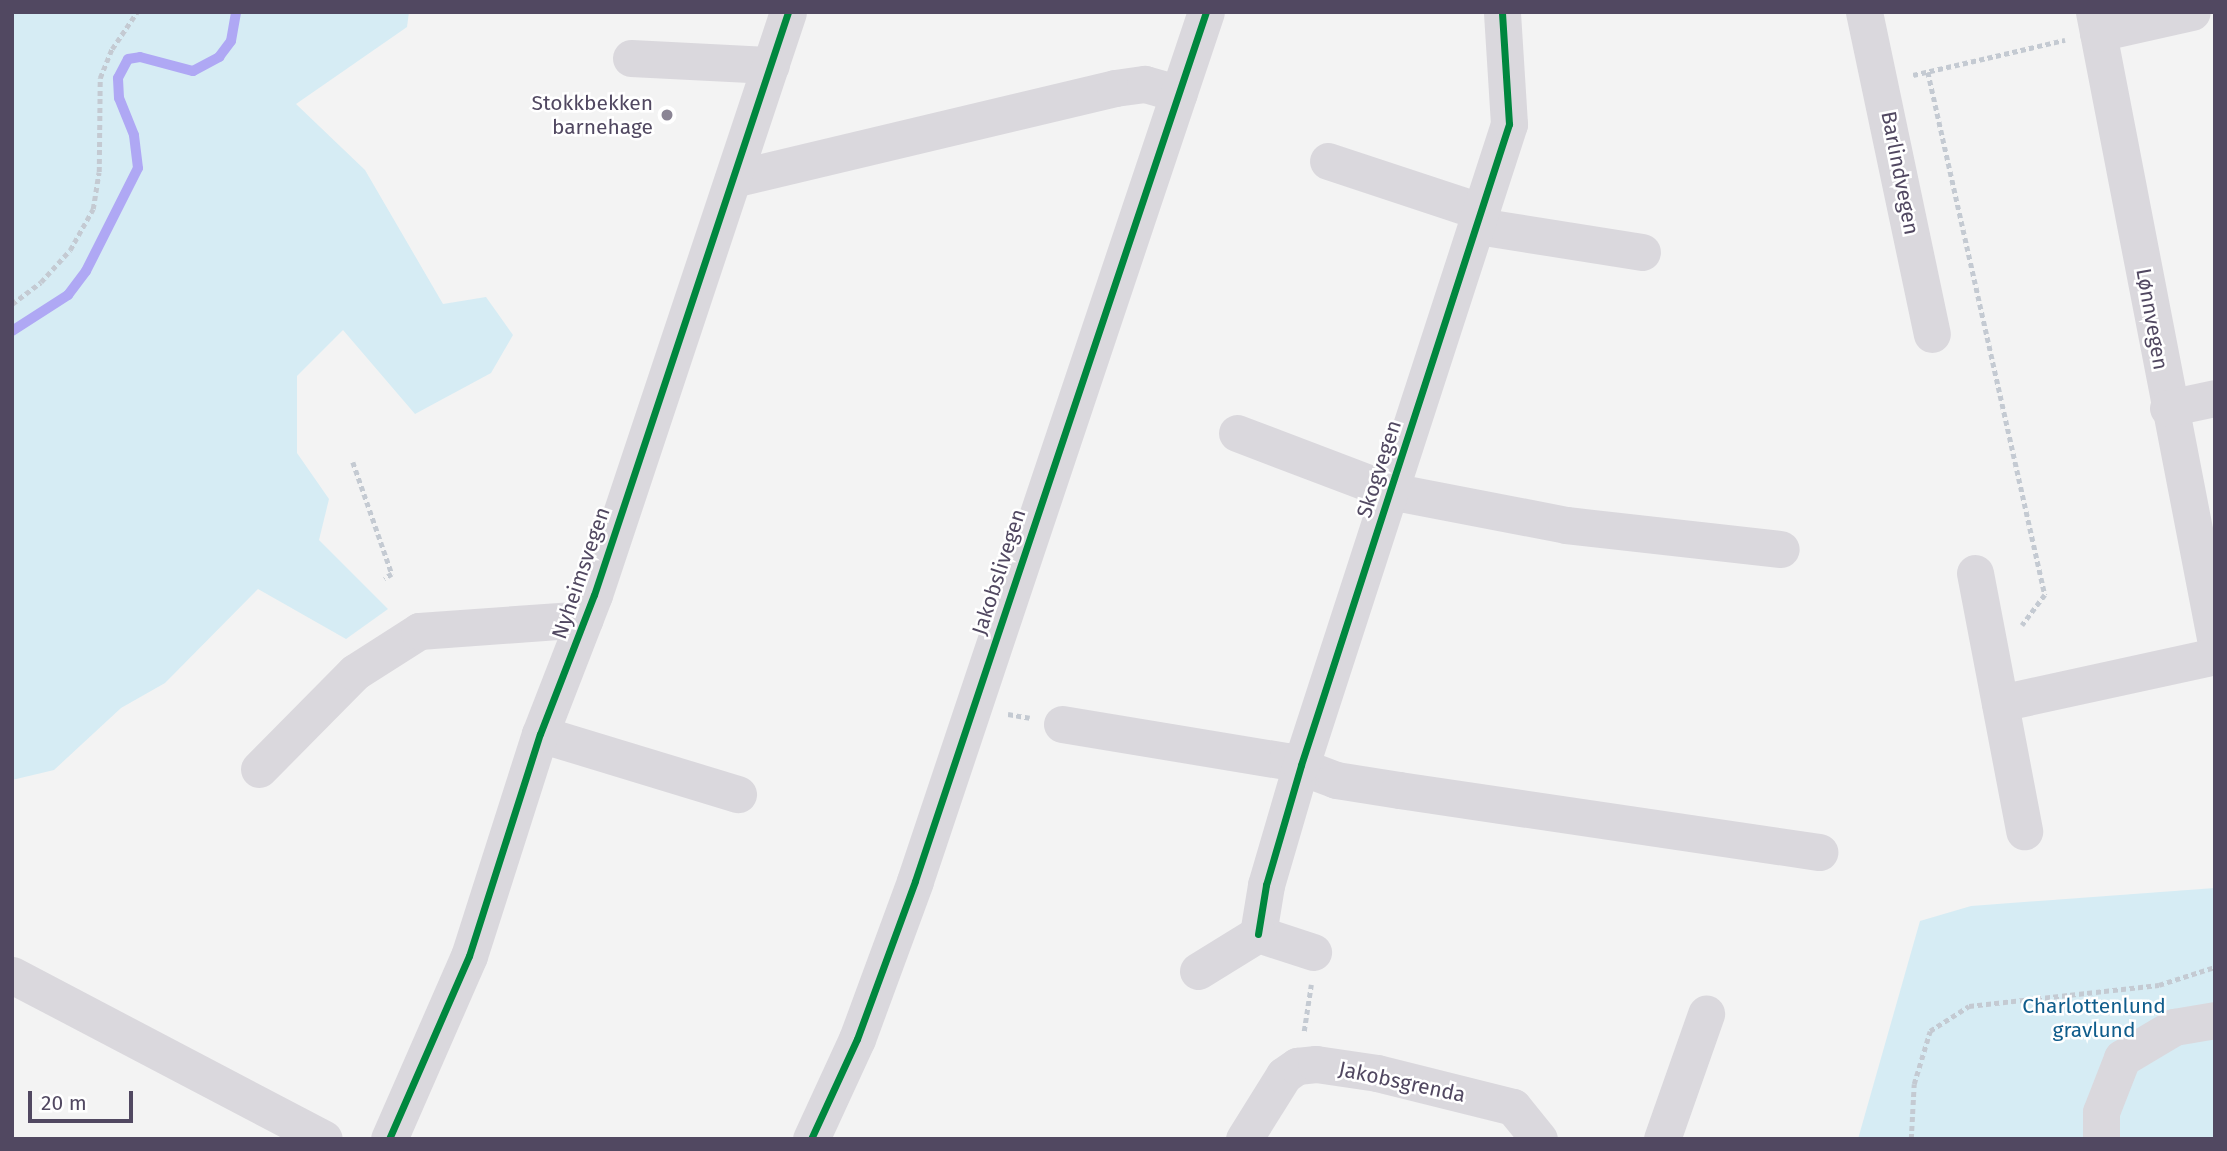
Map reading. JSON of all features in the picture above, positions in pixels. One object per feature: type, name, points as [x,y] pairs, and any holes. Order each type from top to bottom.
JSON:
[{"type":"street","name":"Nyheimsvegen","points":[[389,1139],[469,956],[540,734],[586,619],[788,12]]},
{"type":"street","name":"Jakobslivegen","points":[[811,1139],[838,1083],[891,948],[1206,12]]},
{"type":"street","name":"Skogvegen","points":[[1258,934],[1266,885],[1301,765],[1509,124],[1502,12]]},
{"type":"street","name":"Barlindvegen","points":[[1864,12],[1881,82],[1932,334]]},
{"type":"street","points":[[2096,23],[2192,12]]},
{"type":"street","name":"Lønnvegen","points":[[2000,704],[2214,636],[2096,23]]},
{"type":"street","points":[[631,58],[771,65]]},
{"type":"street","points":[[733,179],[1133,84],[1179,94]]},
{"type":"street","points":[[1328,161],[1480,219],[1642,252]]},
{"type":"street","points":[[2168,408],[2215,398]]},
{"type":"street","name":"Skogvegen","points":[[1237,433],[1390,491],[1566,524],[1781,549]]},
{"type":"street","points":[[1975,572],[2024,831]]},
{"type":"street","name":"Nyheimsvegen","points":[[259,769],[355,672],[419,631],[586,619]]},
{"type":"street","points":[[1062,723],[1301,765],[1336,780],[1819,852]]},
{"type":"street","points":[[540,734],[738,794]]},
{"type":"street","points":[[1199,971],[1258,934],[1313,952]]},
{"type":"street","points":[[12,975],[324,1139]]},
{"type":"street","points":[[1662,1139],[1706,1014]]},
{"type":"street","points":[[2101,1139],[2101,1112],[2122,1058],[2174,1027],[2215,1020]]},
{"type":"street","name":"Jakobsgrenda","points":[[1297,1066],[1315,1064],[1377,1073],[1513,1107],[1539,1139]]},
{"type":"street","points":[[1244,1139],[1284,1075],[1297,1066]]},
{"type":"path","points":[[12,304],[41,282],[70,250],[93,209],[99,172],[100,78],[112,49],[137,12]]},
{"type":"path","points":[[1881,82],[1928,72],[2096,23]]},
{"type":"path","points":[[1928,72],[2045,595],[2024,624],[1987,638]]},
{"type":"path","points":[[353,462],[392,573],[384,579]]},
{"type":"path","points":[[972,707],[1062,723]]},
{"type":"path","points":[[1297,1066],[1310,1005],[1313,952]]},
{"type":"path","points":[[1911,1139],[1914,1084],[1930,1031],[1969,1006],[2159,985],[2215,967]]},
{"type":"green space","points":[[12,12],[409,12],[407,27],[296,104],[365,170],[443,304],[486,297],[513,335],[491,373],[415,414],[343,330],[297,376],[297,453],[329,499],[319,540],[388,609],[346,639],[258,589],[165,683],[121,708],[54,770],[12,780]]},
{"type":"green space","name":"Charlottenlund gravlund","points":[[2215,888],[2215,1139],[1858,1139],[1920,921],[1971,906]]},
{"type":"waterway","points":[[12,331],[68,295],[86,271],[138,168],[134,135],[119,98],[118,78],[128,59],[140,57],[193,71],[219,57],[231,41],[236,12]]},
{"type":"cycle path","points":[[389,1139],[469,956],[540,734],[594,595],[788,12]]},
{"type":"cycle path","points":[[811,1139],[857,1039],[915,881],[1206,12]]},
{"type":"cycle path","points":[[1258,934],[1266,885],[1301,765],[1509,124],[1502,12]]},
{"type":"place","name":"Stokkbekken barnehage","points":[[667,115]]}]
